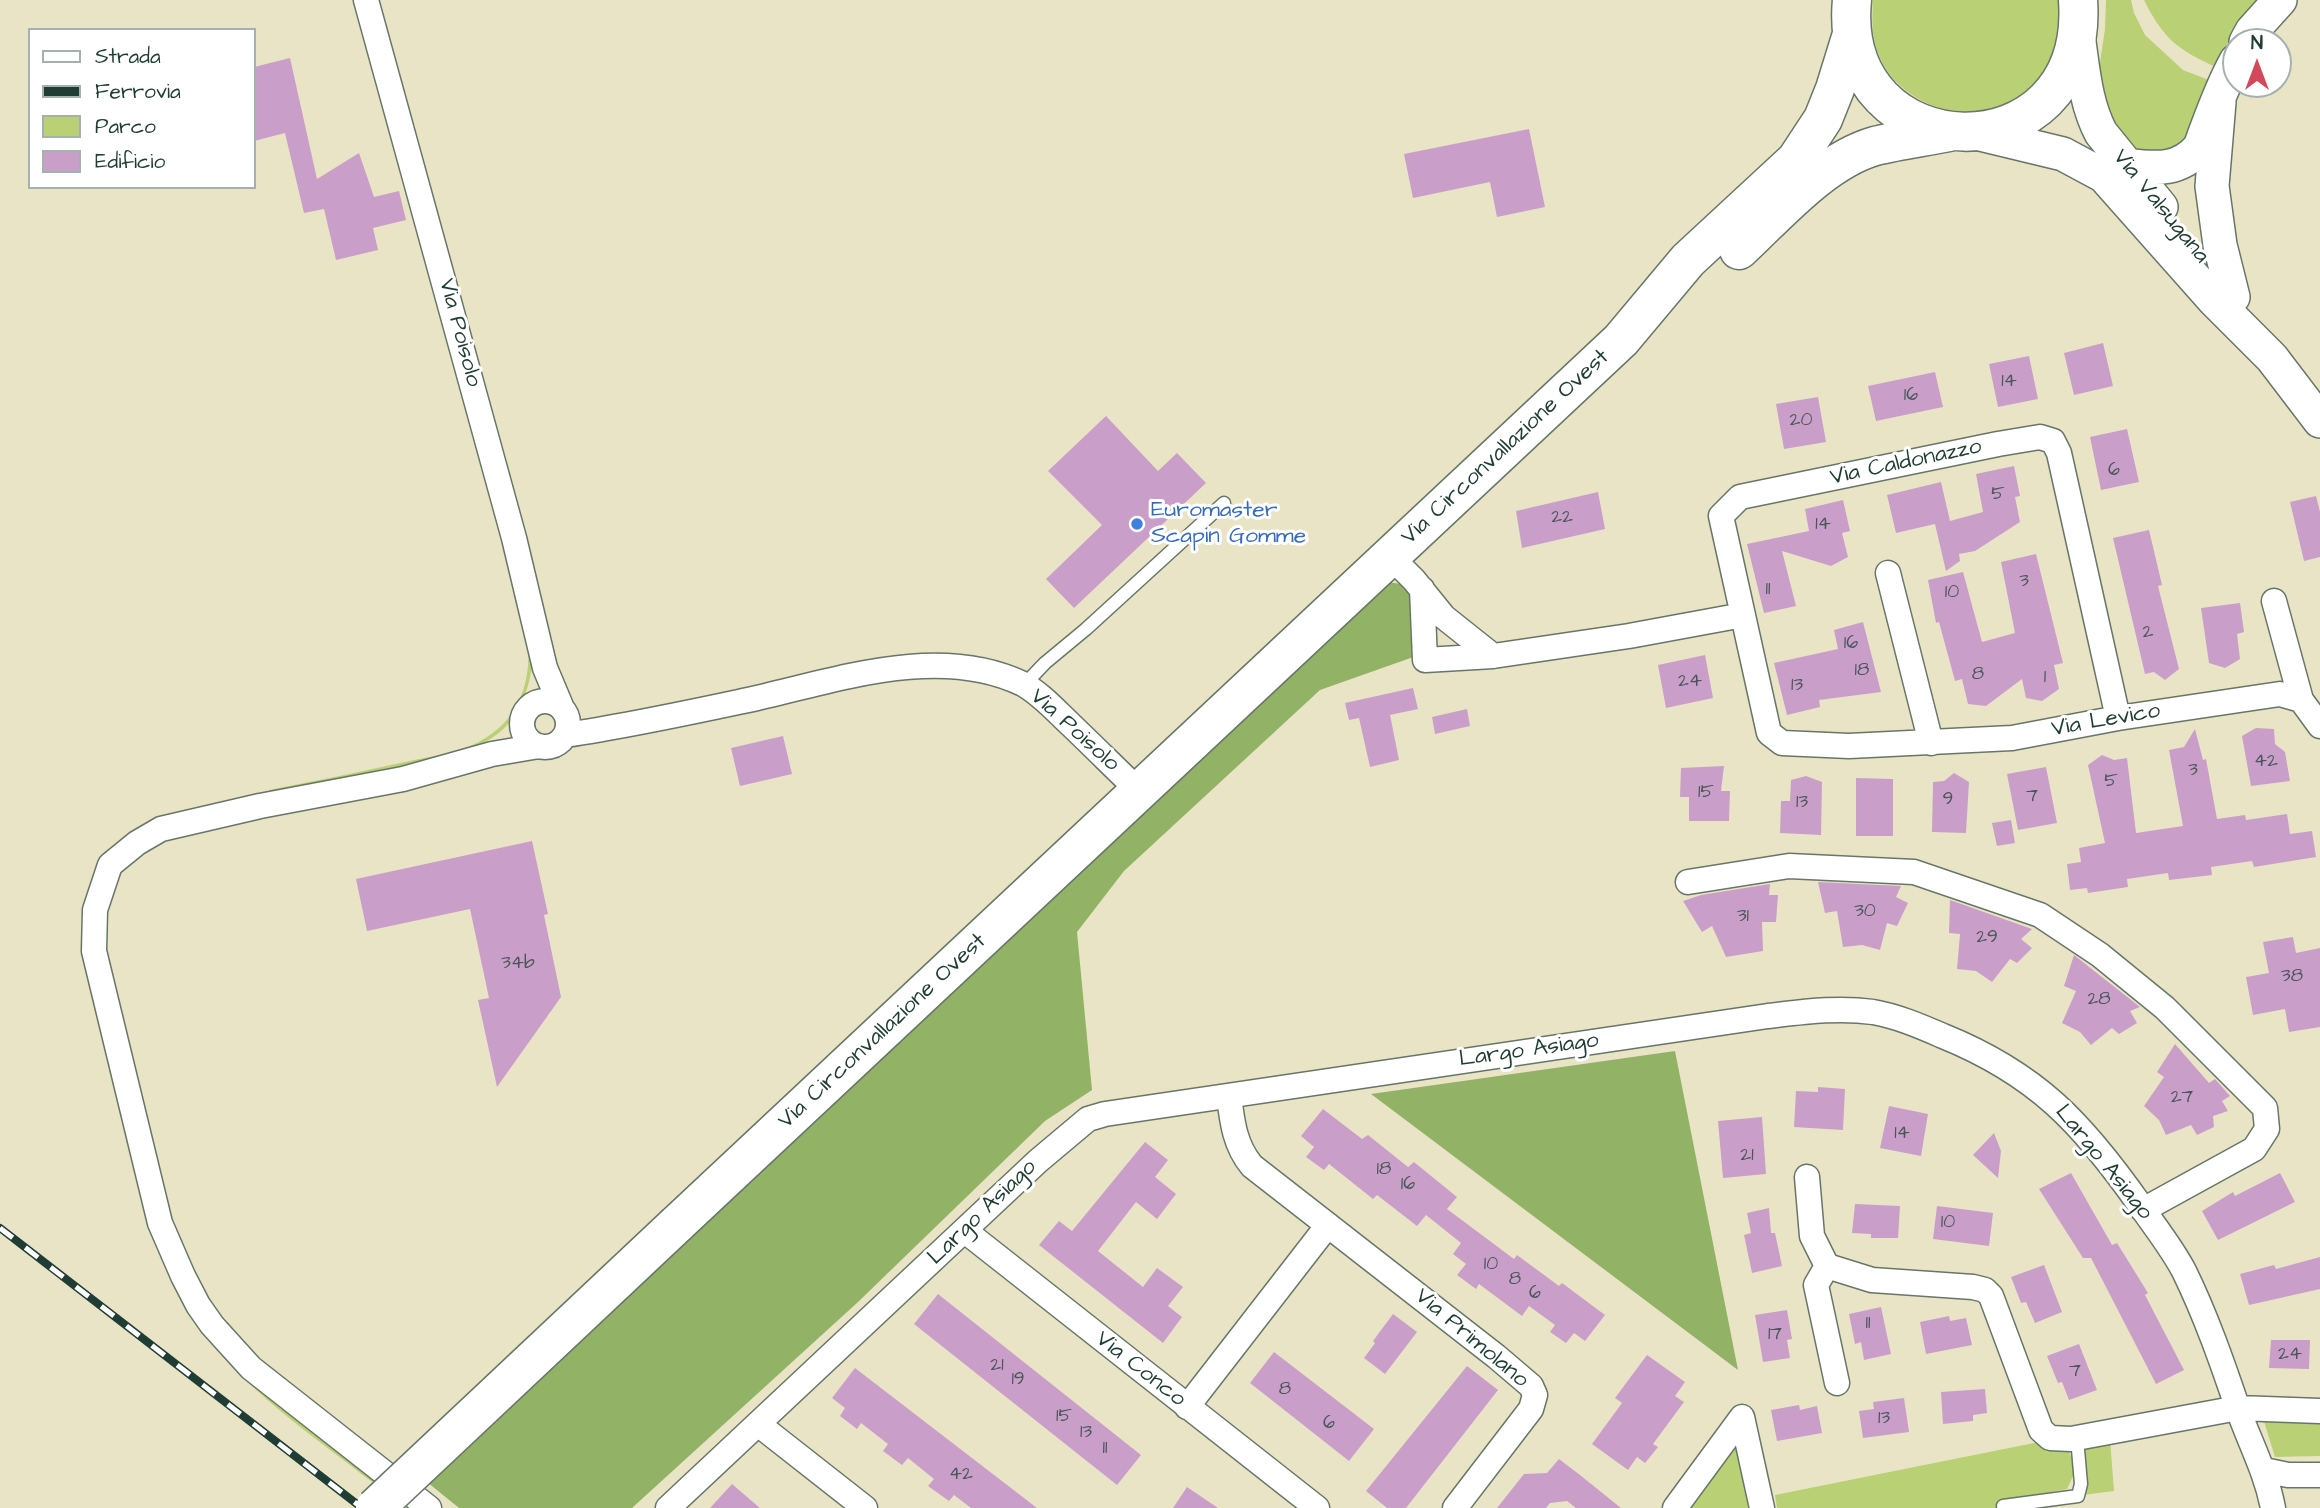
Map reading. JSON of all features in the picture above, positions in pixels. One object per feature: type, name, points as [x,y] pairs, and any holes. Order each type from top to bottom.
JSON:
[{"type":"main road","points":[[2255,28],[2280,0]]},
{"type":"main road","name":"Via Circonvallazione Ovest","points":[[1849,14],[1859,62],[1874,88],[1895,109],[1920,124],[1962,132]]},
{"type":"main road","name":"Via Circonvallazione Ovest","points":[[375,1508],[1621,340],[1688,260],[1796,160],[1823,119],[1835,89],[1849,14]]},
{"type":"main road","name":"Via Circonvallazione Ovest","points":[[1621,340],[1704,281],[1820,176],[1837,164],[1873,147],[1996,129],[2015,121],[2048,97],[2061,81],[2070,63],[2080,14]]},
{"type":"main road","name":"Via Valsugana","points":[[2080,14],[2087,94],[2094,120],[2101,133],[2257,328],[2277,364]]},
{"type":"main road","points":[[2127,165],[2170,168],[2187,160],[2200,147],[2222,92]]},
{"type":"main road","points":[[2219,102],[2212,186],[2220,244],[2233,297]]},
{"type":"main road","name":"Via Valsugana","points":[[1962,132],[2063,154],[2104,176],[2214,300],[2277,364],[2320,421]]},
{"type":"main road","points":[[2082,163],[2117,174],[2148,208],[2164,211],[2185,206],[2212,186]]},
{"type":"street","name":"Via Poisolo","points":[[366,0],[514,538],[545,668],[564,718],[592,732],[627,727],[882,670],[930,665],[975,668],[1024,685],[1044,699],[1140,792]]},
{"type":"street","name":"Via Caldonazzo","points":[[1782,743],[1769,733],[1721,516],[1740,497],[2040,437],[2053,442],[2059,453],[2118,718]]},
{"type":"street","name":"Via Circonvallazione Ovest","points":[[1391,556],[1444,617],[1493,656]]},
{"type":"street","points":[[1888,573],[1931,743]]},
{"type":"street","points":[[1422,589],[1426,660],[1493,656],[1629,636],[1743,615]]},
{"type":"street","points":[[2274,600],[2290,697],[2320,726]]},
{"type":"street","points":[[539,746],[527,738],[527,714],[545,668]]},
{"type":"street","name":"Via Levico","points":[[1782,743],[1849,746],[2012,738],[2118,718],[2290,697]]},
{"type":"street","points":[[429,1508],[251,1368],[212,1325],[198,1305],[160,1223],[94,951],[95,910],[110,865],[137,842],[161,829],[260,806],[403,779],[492,754],[554,745],[564,718],[549,700],[527,714],[492,754]]},
{"type":"street","points":[[1688,882],[1788,866],[1914,872],[2040,915],[2100,955],[2165,1008],[2265,1108],[2267,1129],[2254,1149],[2143,1210]]},
{"type":"street","name":"Largo Asiago","points":[[668,1508],[1038,1161],[1088,1119],[1105,1114],[1768,1016],[1827,1010],[1875,1012],[1967,1045],[2040,1088],[2093,1143],[2183,1268],[2206,1320],[2258,1461],[2264,1470],[2273,1508]]},
{"type":"street","name":"Via Primolano","points":[[1228,1096],[1235,1136],[1244,1157],[1252,1166],[1531,1386],[1535,1395],[1531,1409],[1455,1508]]},
{"type":"street","points":[[1807,1177],[1812,1236],[1827,1266],[1872,1280],[1973,1287],[1984,1290],[1991,1296],[2041,1430],[2049,1438],[2077,1438],[2238,1408],[2320,1411]]},
{"type":"street","points":[[1186,1407],[1328,1225]]},
{"type":"street","name":"Via Conco","points":[[965,1231],[1317,1508]]},
{"type":"street","points":[[1827,1266],[1816,1285],[1837,1383]]},
{"type":"street","points":[[1675,1508],[1742,1417],[1762,1508]]},
{"type":"street","points":[[758,1424],[865,1508]]},
{"type":"street","points":[[2264,1470],[2277,1474],[2320,1475]]},
{"type":"lane","points":[[1024,685],[1045,663],[1224,503]]},
{"type":"lane","points":[[2003,1506],[2078,1496],[2081,1484],[2077,1438]]},
{"type":"green space","points":[[1873,0],[2059,0],[2056,47],[2051,60],[2038,78],[2017,98],[1999,107],[1979,111],[1940,108],[1904,89],[1890,75],[1875,44]]},
{"type":"green space","points":[[2106,0],[2131,0],[2145,35],[2183,70],[2214,82],[2197,138],[2172,157],[2145,159],[2106,124],[2099,69]]},
{"type":"green space","points":[[2144,0],[2259,0],[2242,28],[2222,28],[2222,61],[2218,68],[2182,49],[2158,25]]},
{"type":"green space","points":[[1386,582],[1410,585],[1419,655],[1320,690],[1124,871],[1077,932],[1092,1090],[1045,1121],[858,1302],[632,1508],[459,1508],[427,1482]]},
{"type":"green space","points":[[528,645],[534,648],[529,681],[520,706],[507,725],[491,739],[447,756],[270,794],[269,790],[447,753],[468,747],[487,737],[507,719],[521,697],[527,672]]},
{"type":"green space","points":[[1675,1051],[1738,1370],[1371,1094]]},
{"type":"green space","points":[[197,1324],[374,1480],[372,1482],[255,1389],[214,1347]]},
{"type":"green space","points":[[2263,1418],[2320,1420],[2320,1456],[2275,1457]]},
{"type":"green space","points":[[2110,1439],[2114,1491],[2083,1495],[2081,1443]]},
{"type":"green space","points":[[2039,1442],[2066,1444],[2076,1470],[2067,1489],[1998,1502],[1997,1508],[1777,1508],[1775,1495]]},
{"type":"green space","points":[[1733,1447],[1739,1451],[1748,1508],[1686,1508]]},
{"type":"building","points":[[290,58],[317,179],[359,153],[374,197],[399,191],[406,220],[373,228],[378,250],[336,260],[324,209],[304,213],[285,133],[256,140],[256,66]]},
{"type":"building","points":[[1529,129],[1545,207],[1497,217],[1490,182],[1413,198],[1404,154]]},
{"type":"building","points":[[2103,343],[2113,386],[2074,395],[2064,353]]},
{"type":"building","points":[[2029,356],[2038,399],[1998,407],[1989,364]]},
{"type":"building","points":[[1935,372],[1943,407],[1876,421],[1868,386]]},
{"type":"building","points":[[1818,397],[1826,442],[1784,449],[1776,404]]},
{"type":"building","points":[[1106,416],[1158,471],[1177,453],[1206,483],[1074,608],[1046,579],[1102,525],[1048,471]]},
{"type":"building","points":[[2127,429],[2139,482],[2101,490],[2090,437]]},
{"type":"building","points":[[2014,466],[2020,496],[2015,497],[2020,522],[1975,551],[1959,554],[1960,561],[1946,571],[1935,524],[1896,533],[1887,495],[1941,482],[1950,521],[1983,512],[1976,474]]},
{"type":"building","points":[[1598,492],[1605,529],[1522,548],[1516,511]]},
{"type":"building","points":[[2316,496],[2320,512],[2320,557],[2304,561],[2290,502]]},
{"type":"building","points":[[1843,500],[1850,531],[1842,533],[1848,557],[1831,566],[1782,551],[1796,606],[1764,613],[1747,544],[1809,531],[1805,509]]},
{"type":"building","points":[[2149,530],[2162,585],[2158,586],[2179,669],[2165,680],[2154,672],[2145,674],[2113,538]]},
{"type":"building","points":[[2036,554],[2063,663],[2054,665],[2059,689],[2042,701],[2026,698],[2022,679],[1986,706],[1968,704],[1962,679],[1955,681],[1939,622],[1936,623],[1928,580],[1963,572],[1982,642],[2015,633],[2001,562]]},
{"type":"building","points":[[2240,603],[2244,632],[2237,634],[2240,659],[2225,668],[2209,663],[2201,608]]},
{"type":"building","points":[[1863,622],[1881,692],[1819,700],[1820,707],[1787,715],[1774,663],[1838,649],[1834,630]]},
{"type":"building","points":[[1705,655],[1713,698],[1666,708],[1658,665]]},
{"type":"building","points":[[1413,688],[1418,709],[1390,715],[1399,760],[1370,767],[1359,718],[1349,720],[1345,703]]},
{"type":"building","points":[[1467,709],[1470,726],[1435,734],[1432,717]]},
{"type":"building","points":[[2256,728],[2274,729],[2275,744],[2285,752],[2290,781],[2251,786],[2242,736]]},
{"type":"building","points":[[2195,729],[2203,760],[2206,759],[2217,819],[2245,815],[2246,820],[2287,814],[2290,834],[2312,831],[2316,857],[2254,867],[2252,861],[2211,867],[2212,875],[2169,880],[2168,873],[2127,879],[2128,887],[2088,893],[2087,888],[2070,890],[2067,864],[2081,862],[2079,848],[2105,843],[2088,765],[2102,755],[2114,760],[2127,758],[2136,833],[2183,826],[2169,750],[2184,747]]},
{"type":"building","points":[[783,736],[792,774],[740,786],[731,748]]},
{"type":"building","points":[[1724,766],[1721,791],[1730,791],[1729,821],[1689,821],[1689,797],[1680,797],[1681,768]]},
{"type":"building","points":[[2046,767],[2057,823],[2018,830],[2007,774]]},
{"type":"building","points":[[1954,773],[1969,782],[1966,833],[1932,832],[1933,782],[1944,781]]},
{"type":"building","points":[[1806,776],[1822,782],[1821,835],[1780,833],[1781,801],[1790,801],[1791,780]]},
{"type":"building","points":[[1856,778],[1893,779],[1893,836],[1856,836]]},
{"type":"building","points":[[2011,820],[2015,843],[1997,846],[1992,823]]},
{"type":"building","points":[[532,841],[548,914],[544,915],[561,997],[497,1087],[478,1000],[489,998],[470,909],[367,931],[356,879]]},
{"type":"building","points":[[1818,882],[1901,886],[1896,897],[1908,903],[1897,926],[1887,923],[1880,950],[1862,945],[1843,947],[1837,911],[1825,913]]},
{"type":"building","points":[[1770,884],[1769,895],[1778,895],[1776,922],[1762,922],[1763,951],[1726,957],[1712,926],[1702,932],[1683,901],[1701,895]]},
{"type":"building","points":[[1950,900],[2032,929],[2021,939],[2032,948],[2017,963],[2010,959],[1992,982],[1976,971],[1957,969],[1960,934],[1949,933]]},
{"type":"building","points":[[2293,937],[2296,953],[2320,948],[2320,1027],[2289,1032],[2285,1009],[2253,1015],[2246,977],[2269,973],[2263,942]]},
{"type":"building","points":[[2074,955],[2140,1007],[2130,1011],[2137,1023],[2119,1034],[2112,1028],[2091,1045],[2080,1032],[2062,1023],[2076,991],[2064,986]]},
{"type":"building","points":[[2175,1044],[2209,1083],[2215,1079],[2230,1096],[2222,1101],[2228,1111],[2213,1116],[2214,1127],[2197,1135],[2191,1125],[2166,1135],[2159,1120],[2144,1106],[2164,1077],[2157,1072]]},
{"type":"building","points":[[1818,1087],[1845,1089],[1843,1130],[1794,1127],[1796,1091],[1818,1092]]},
{"type":"building","points":[[1889,1106],[1928,1114],[1921,1156],[1880,1148]]},
{"type":"building","points":[[1323,1109],[1362,1139],[1368,1135],[1408,1167],[1414,1162],[1457,1197],[1447,1209],[1514,1259],[1517,1255],[1559,1286],[1562,1283],[1605,1315],[1585,1341],[1574,1333],[1566,1343],[1550,1332],[1555,1325],[1529,1306],[1522,1316],[1479,1284],[1476,1289],[1457,1275],[1466,1264],[1453,1254],[1461,1243],[1426,1215],[1417,1226],[1377,1195],[1373,1199],[1329,1164],[1324,1170],[1306,1157],[1314,1147],[1301,1136]]},
{"type":"building","points":[[1762,1117],[1766,1174],[1723,1178],[1718,1121]]},
{"type":"building","points":[[1994,1133],[2001,1151],[1998,1178],[1973,1155]]},
{"type":"building","points":[[1145,1142],[1168,1160],[1155,1177],[1176,1194],[1157,1219],[1136,1202],[1098,1251],[1143,1287],[1157,1268],[1183,1287],[1168,1306],[1182,1317],[1163,1343],[1039,1245],[1059,1221],[1072,1231]]},
{"type":"building","points":[[2071,1173],[2112,1245],[2117,1243],[2148,1293],[2145,1295],[2184,1370],[2156,1384],[2091,1258],[2083,1258],[2039,1189]]},
{"type":"building","points":[[2280,1173],[2295,1202],[2218,1240],[2202,1211],[2233,1192],[2235,1196]]},
{"type":"building","points":[[1855,1204],[1900,1206],[1898,1238],[1871,1238],[1871,1234],[1852,1233]]},
{"type":"building","points":[[1937,1206],[1993,1213],[1989,1246],[1933,1239]]},
{"type":"building","points":[[1769,1208],[1771,1233],[1775,1233],[1782,1266],[1752,1273],[1744,1235],[1751,1233],[1747,1213]]},
{"type":"building","points":[[2320,1257],[2320,1289],[2249,1305],[2240,1274],[2274,1265],[2276,1269]]},
{"type":"building","points":[[2044,1265],[2062,1312],[2035,1323],[2026,1302],[2021,1303],[2011,1277]]},
{"type":"building","points":[[938,1294],[1141,1455],[1117,1485],[914,1324]]},
{"type":"building","points":[[1881,1307],[1891,1354],[1864,1360],[1861,1342],[1855,1344],[1849,1314]]},
{"type":"building","points":[[1787,1310],[1792,1339],[1787,1340],[1790,1358],[1763,1362],[1755,1315]]},
{"type":"building","points":[[1393,1314],[1417,1332],[1385,1374],[1364,1358]]},
{"type":"building","points":[[1949,1316],[1950,1321],[1966,1318],[1972,1345],[1926,1354],[1920,1322]]},
{"type":"building","points":[[2271,1340],[2310,1340],[2309,1369],[2269,1368]]},
{"type":"building","points":[[2079,1344],[2097,1390],[2069,1400],[2062,1382],[2058,1383],[2047,1356]]},
{"type":"building","points":[[1274,1352],[1374,1429],[1349,1461],[1250,1383]]},
{"type":"building","points":[[1647,1355],[1685,1382],[1675,1396],[1684,1402],[1653,1444],[1658,1447],[1645,1463],[1637,1457],[1628,1470],[1592,1444],[1622,1403],[1615,1398]]},
{"type":"building","points":[[1467,1366],[1498,1390],[1406,1508],[1387,1508],[1366,1491]]},
{"type":"building","points":[[855,1368],[1037,1508],[971,1508],[954,1495],[949,1501],[928,1486],[934,1479],[908,1458],[902,1465],[883,1451],[888,1444],[861,1423],[857,1429],[840,1416],[845,1408],[832,1398]]},
{"type":"building","points":[[1985,1389],[1987,1413],[1973,1415],[1973,1421],[1943,1424],[1941,1392]]},
{"type":"building","points":[[1904,1398],[1909,1432],[1863,1438],[1859,1411],[1874,1409],[1873,1402]]},
{"type":"building","points":[[1799,1405],[1800,1410],[1817,1406],[1822,1433],[1777,1441],[1771,1410]]},
{"type":"building","points":[[1559,1459],[1621,1508],[1576,1508],[1567,1501],[1550,1503],[1546,1508],[1497,1508],[1524,1474],[1547,1473]]},
{"type":"building","points":[[732,1484],[760,1508],[710,1508]]},
{"type":"building","points":[[1187,1487],[1218,1508],[1173,1508]]},
{"type":"railway","points":[[0,1228],[362,1508]]},
{"type":"place","name":"Euromaster Scapin Gomme","points":[[1137,524]]}]
